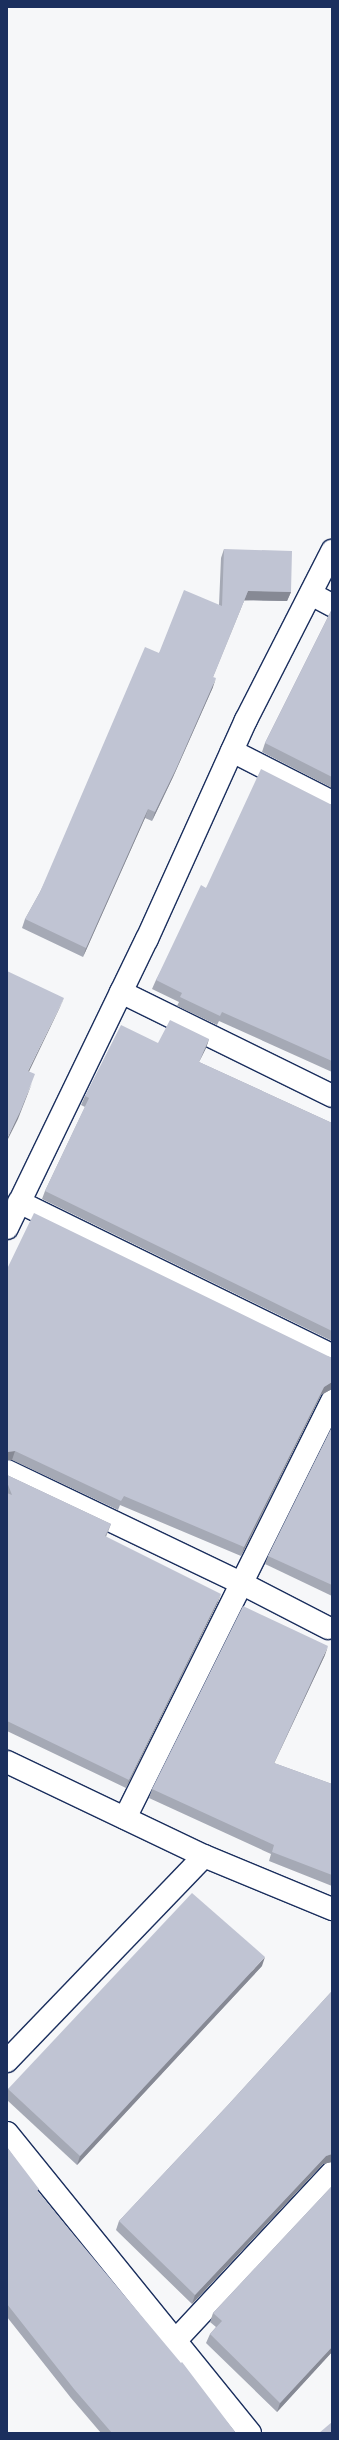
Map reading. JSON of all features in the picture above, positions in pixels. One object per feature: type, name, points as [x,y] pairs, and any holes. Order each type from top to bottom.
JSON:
[{"type":"street","points":[[7,1228],[121,992],[232,751],[332,551]]},
{"type":"street","points":[[311,594],[332,605]]},
{"type":"street","points":[[232,751],[332,802]]},
{"type":"street","points":[[121,992],[332,1096]]},
{"type":"street","points":[[19,1202],[332,1355]]},
{"type":"street","points":[[125,1818],[240,1583],[332,1401]]},
{"type":"street","points":[[7,1471],[240,1583],[328,1628]]},
{"type":"street","points":[[7,1762],[204,1856],[332,1909]]},
{"type":"street","points":[[7,2061],[204,1856]]},
{"type":"street","points":[[7,2133],[250,2433]]},
{"type":"street","points":[[176,2340],[332,2173]]},
{"type":"building","points":[[224,549],[292,551],[291,592],[248,591],[213,677],[216,678],[176,769],[155,812],[148,809],[86,948],[25,919],[40,892],[145,647],[159,653],[184,590],[222,606]]},
{"type":"building","points":[[332,609],[332,777],[265,743]]},
{"type":"building","points":[[261,769],[332,804],[332,1061],[222,1012],[220,1016],[180,997],[182,993],[156,980],[201,885],[206,888]]},
{"type":"building","points":[[7,971],[64,998],[28,1071],[35,1074],[21,1110],[7,1139]]},
{"type":"building","points":[[170,1020],[209,1039],[199,1062],[332,1123],[332,1331],[45,1191],[89,1098],[85,1096],[121,1025],[158,1043]]},
{"type":"building","points":[[34,1213],[332,1357],[332,1382],[324,1387],[244,1547],[124,1496],[121,1501],[15,1451],[7,1452],[7,1269]]},
{"type":"building","points":[[332,1427],[332,1585],[268,1556]]},
{"type":"building","points":[[7,1475],[111,1524],[105,1536],[221,1594],[129,1780],[7,1721],[7,1493],[12,1495],[7,1482]]},
{"type":"building","points":[[243,1606],[328,1646],[274,1763],[332,1784],[332,1875],[272,1852],[274,1845],[152,1789]]},
{"type":"building","points":[[192,1893],[265,1957],[80,2156],[8,2089]]},
{"type":"building","points":[[332,1991],[332,2154],[326,2156],[195,2295],[119,2221]]},
{"type":"building","points":[[7,2147],[39,2189],[37,2191],[181,2363],[182,2362],[236,2433],[112,2433],[74,2389],[7,2304]]},
{"type":"building","points":[[332,2186],[332,2347],[280,2403],[210,2334],[222,2321],[213,2313]]},
{"type":"building","points":[[332,2422],[332,2433],[319,2433]]}]
